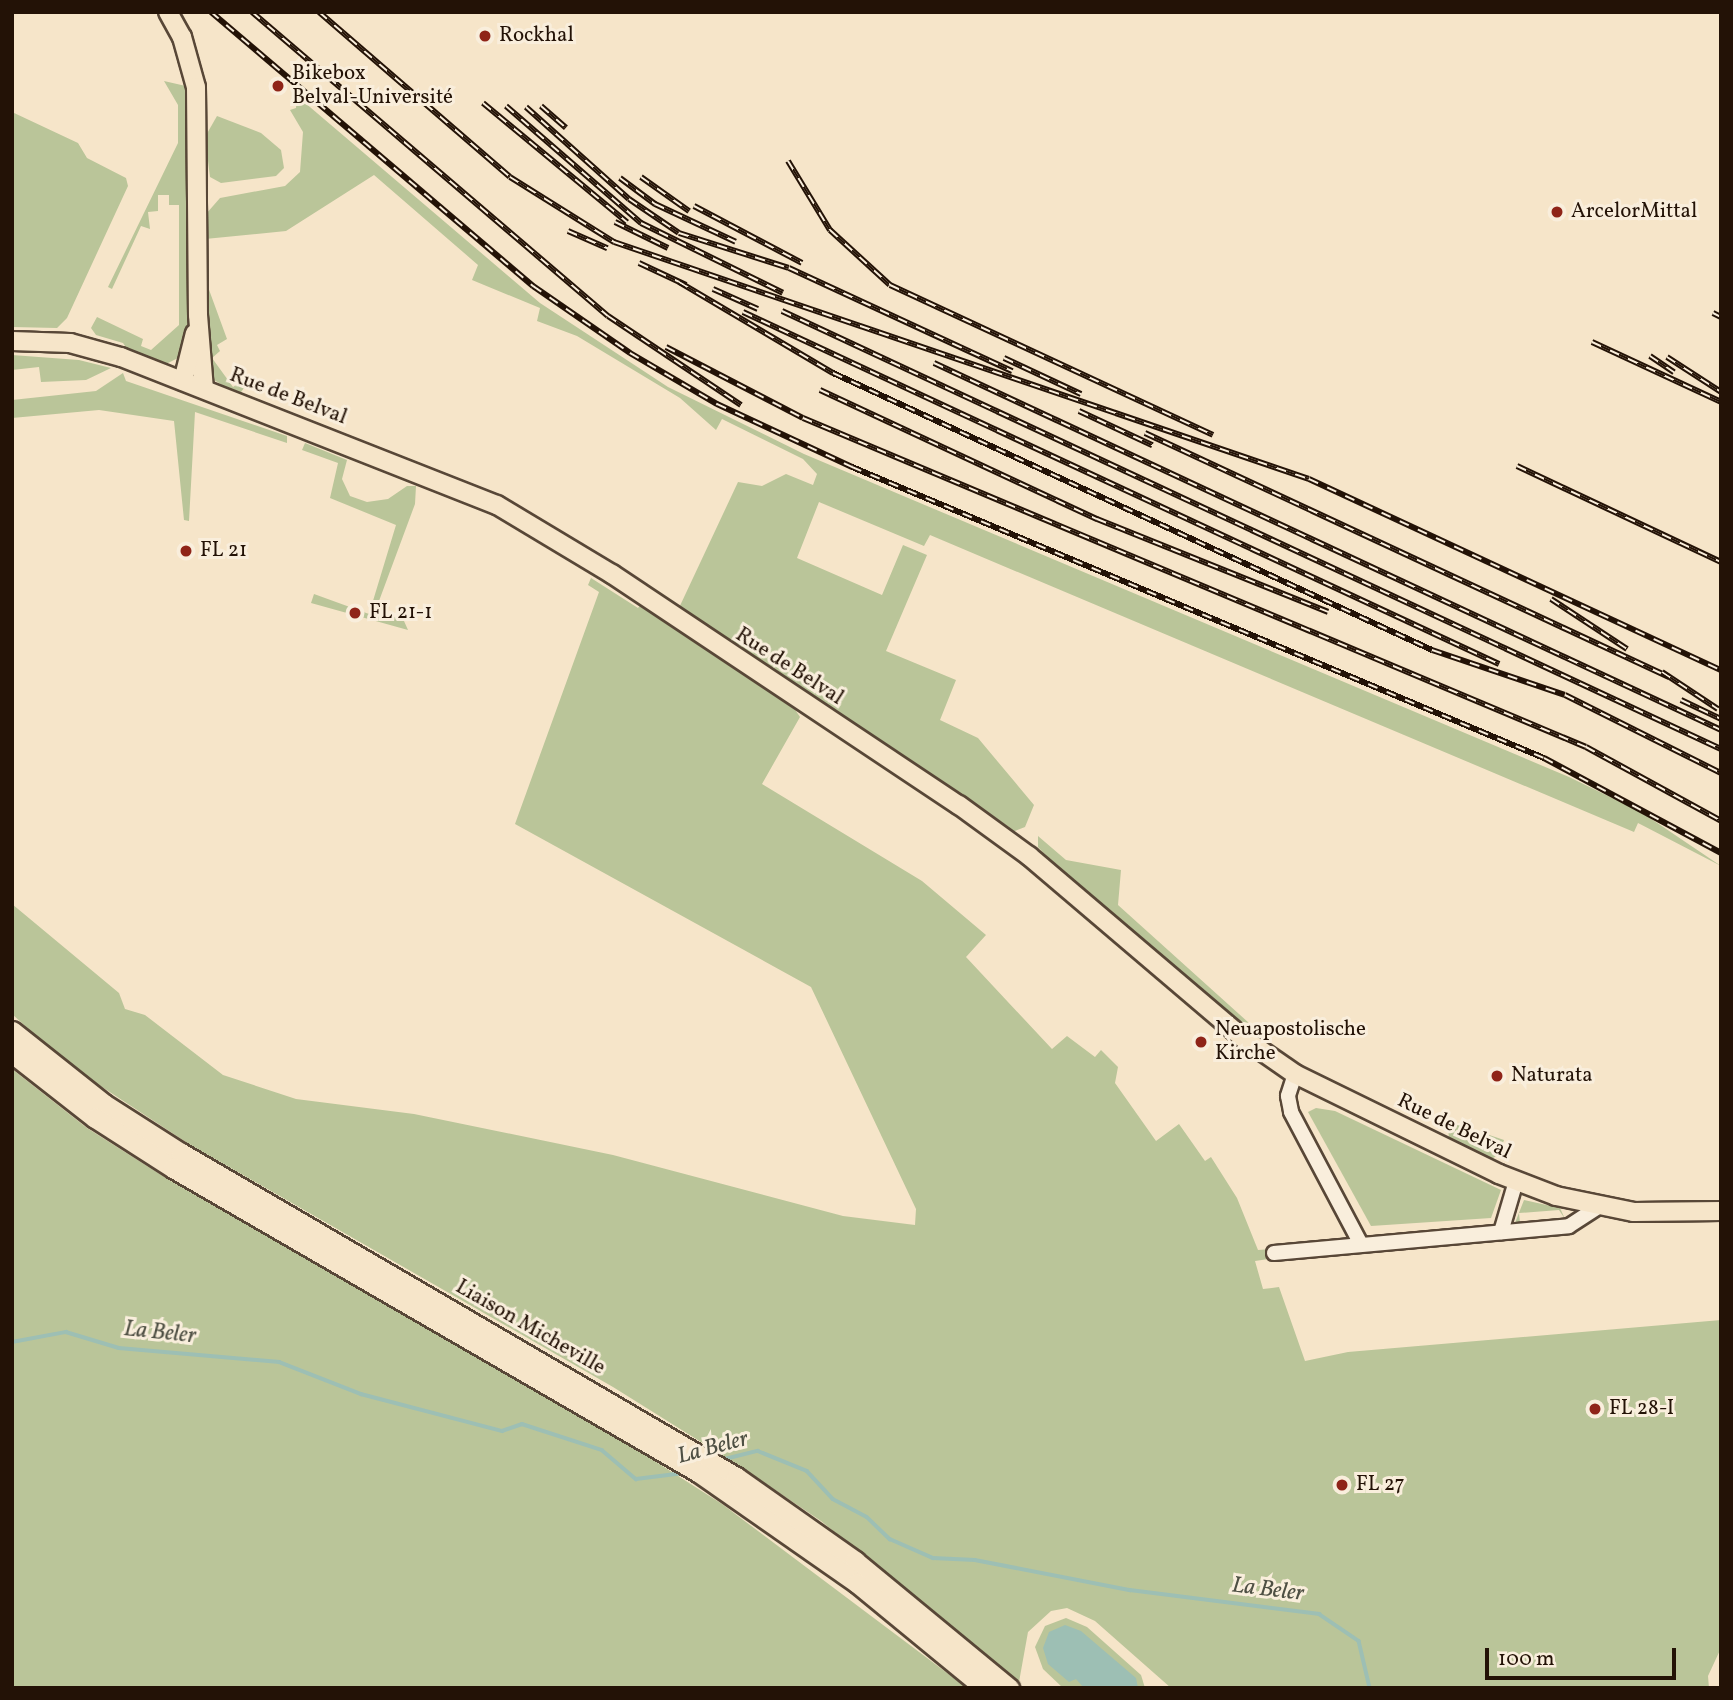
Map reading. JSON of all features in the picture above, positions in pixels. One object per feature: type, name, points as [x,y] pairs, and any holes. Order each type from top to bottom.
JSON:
[{"type":"highway","name":"Liaison Micheville","points":[[12,1031],[104,1104],[181,1153],[701,1465],[855,1562],[1009,1688]]},
{"type":"highway","name":"Liaison Micheville","points":[[12,1054],[95,1118],[173,1168],[701,1465],[857,1583],[985,1688]]},
{"type":"main road","name":"Rue de Belval","points":[[167,12],[182,37],[196,87],[198,315],[204,389]]},
{"type":"main road","name":"Rue de Belval","points":[[198,315],[184,381],[454,486],[575,550],[978,818],[1243,1038],[1295,1074],[1516,1181],[1598,1207],[1665,1214],[1721,1211]]},
{"type":"main road","points":[[12,341],[70,343],[184,381]]},
{"type":"main road","points":[[152,369],[174,368],[189,356]]},
{"type":"street","points":[[1295,1074],[1288,1096],[1291,1112],[1361,1244]]},
{"type":"street","points":[[1501,1232],[1516,1181]]},
{"type":"street","points":[[1274,1253],[1569,1226],[1598,1207]]},
{"type":"green space","points":[[164,81],[190,87],[191,322],[184,355],[166,364],[130,353],[123,343],[96,335],[91,328],[97,317],[143,339],[141,346],[151,350],[179,325],[179,205],[169,205],[169,195],[158,195],[158,211],[148,212],[150,229],[141,226],[112,289],[108,287],[178,143],[178,105]]},
{"type":"green space","points":[[297,96],[540,303],[668,387],[804,454],[1569,777],[1641,812],[1721,866],[1638,823],[1634,832],[930,535],[924,546],[819,502],[797,558],[882,595],[903,545],[927,555],[886,651],[956,680],[940,720],[978,738],[1034,805],[1025,827],[1010,833],[1009,827],[890,746],[678,610],[738,482],[762,486],[786,474],[813,485],[817,474],[803,459],[722,419],[716,430],[680,398],[577,336],[537,321],[540,308],[472,280],[478,265],[374,175],[286,231],[205,239],[206,214],[220,198],[285,186],[300,172],[303,132],[290,110],[296,108]]},
{"type":"green space","points":[[12,112],[78,143],[87,158],[126,178],[128,186],[67,318],[57,328],[12,327]]},
{"type":"green space","points":[[217,116],[261,133],[281,150],[284,168],[276,176],[221,183],[210,177],[205,137]]},
{"type":"green space","points":[[204,276],[227,339],[217,345],[220,351],[212,358],[233,387],[242,381],[246,385],[239,395],[214,380],[208,364]]},
{"type":"green space","points":[[12,355],[79,360],[111,368],[86,380],[41,382],[39,367],[12,370]]},
{"type":"green space","points":[[123,373],[126,381],[287,436],[287,443],[195,412],[189,521],[184,520],[174,421],[99,410],[12,418],[12,400],[96,391]]},
{"type":"green space","points":[[305,443],[347,460],[342,479],[350,496],[367,502],[388,499],[407,486],[416,486],[415,504],[379,601],[383,612],[404,621],[408,630],[311,603],[314,594],[369,614],[396,525],[330,498],[338,463],[302,450]]},
{"type":"green space","points":[[591,578],[638,608],[642,603],[792,705],[800,717],[762,784],[922,881],[986,935],[966,957],[1052,1049],[1067,1036],[1095,1057],[1101,1050],[1118,1067],[1115,1083],[1156,1141],[1179,1124],[1205,1161],[1211,1157],[1237,1198],[1258,1250],[1273,1249],[1275,1258],[1255,1261],[1263,1289],[1279,1287],[1305,1361],[1348,1352],[1721,1320],[1721,1648],[1708,1676],[1709,1688],[1171,1688],[1095,1621],[1067,1608],[1051,1611],[1028,1632],[1019,1682],[821,1521],[741,1467],[613,1387],[189,1144],[67,1064],[12,1014],[12,904],[119,993],[125,1009],[145,1015],[223,1075],[296,1099],[414,1114],[613,1155],[843,1216],[915,1225],[916,1209],[811,987],[515,824],[599,592],[588,585]]},
{"type":"green space","points":[[1038,836],[1066,860],[1121,870],[1118,905],[1249,1023],[1229,1019],[1070,881],[1038,847]]},
{"type":"green space","points":[[12,1069],[87,1128],[169,1180],[617,1437],[722,1504],[967,1688],[12,1688]]},
{"type":"green space","points":[[1316,1108],[1335,1111],[1501,1190],[1491,1218],[1371,1226],[1308,1112]]},
{"type":"green space","points":[[1448,1121],[1504,1140],[1499,1154],[1489,1161],[1449,1141]]},
{"type":"green space","points":[[1524,1200],[1560,1208],[1565,1219],[1559,1210],[1519,1213],[1520,1223],[1515,1223]]},
{"type":"green space","points":[[1066,1618],[1087,1627],[1141,1675],[1145,1688],[1063,1688],[1043,1669],[1035,1647],[1045,1626]]},
{"type":"water","points":[[1065,1625],[1081,1631],[1136,1678],[1138,1688],[1084,1688],[1076,1679],[1069,1682],[1048,1664],[1043,1648],[1049,1632]]},
{"type":"waterway","name":"La Beler","points":[[12,1342],[66,1332],[119,1348],[279,1362],[361,1394],[502,1431],[522,1424],[602,1450],[636,1479],[684,1473]]},
{"type":"waterway","name":"La Beler","points":[[721,1460],[758,1451],[807,1471],[833,1499],[867,1517],[890,1539],[933,1558],[975,1560],[1130,1590],[1319,1614],[1359,1641],[1370,1688]]},
{"type":"railway","points":[[211,12],[533,286],[630,353],[717,404],[852,467],[1544,758],[1721,853]]},
{"type":"railway","points":[[252,12],[608,316],[741,405]]},
{"type":"railway","points":[[319,12],[510,177],[614,242],[1309,479],[1721,670]]},
{"type":"railway","points":[[483,103],[627,222]]},
{"type":"railway","points":[[506,106],[641,223],[783,293]]},
{"type":"railway","points":[[541,106],[566,128]]},
{"type":"railway","points":[[526,107],[629,199],[679,233],[789,268],[1012,371]]},
{"type":"railway","points":[[788,161],[830,230],[890,285],[1213,435]]},
{"type":"railway","points":[[641,177],[689,211]]},
{"type":"railway","points":[[620,178],[655,204],[736,242]]},
{"type":"railway","points":[[694,206],[802,263]]},
{"type":"railway","points":[[615,222],[668,248]]},
{"type":"railway","points":[[568,231],[607,248]]},
{"type":"railway","points":[[639,263],[686,285]]},
{"type":"railway","points":[[679,282],[833,373],[1432,650],[1565,695],[1721,773]]},
{"type":"railway","points":[[713,289],[758,309]]},
{"type":"railway","points":[[782,311],[1721,749]]},
{"type":"railway","points":[[743,312],[1499,664]]},
{"type":"railway","points":[[1713,313],[1721,317]]},
{"type":"railway","points":[[1592,342],[1721,402]]},
{"type":"railway","points":[[666,347],[803,418],[1586,747],[1721,821]]},
{"type":"railway","points":[[1650,356],[1674,372]]},
{"type":"railway","points":[[1667,357],[1721,392]]},
{"type":"railway","points":[[1004,358],[1081,394]]},
{"type":"railway","points":[[934,363],[1721,730]]},
{"type":"railway","points":[[820,390],[1097,519],[1328,612]]},
{"type":"railway","points":[[1079,411],[1152,445]]},
{"type":"railway","points":[[1145,433],[1669,677]]},
{"type":"railway","points":[[1517,466],[1721,562]]},
{"type":"railway","points":[[1551,599],[1627,649]]},
{"type":"railway","points":[[1662,672],[1718,709]]},
{"type":"railway","points":[[1681,700],[1721,719]]},
{"type":"place","name":"Rockhal","points":[[485,36]]},
{"type":"place","name":"Bikebox Belval-Université","points":[[278,86]]},
{"type":"place","name":"ArcelorMittal","points":[[1557,212]]},
{"type":"place","name":"FL 21","points":[[186,551]]},
{"type":"place","name":"FL 21-1","points":[[355,613]]},
{"type":"place","name":"Neuapostolische Kirche","points":[[1201,1042]]},
{"type":"place","name":"Naturata","points":[[1497,1076]]},
{"type":"place","name":"FL 28-I","points":[[1595,1409]]},
{"type":"place","name":"FL 27","points":[[1342,1485]]}]
